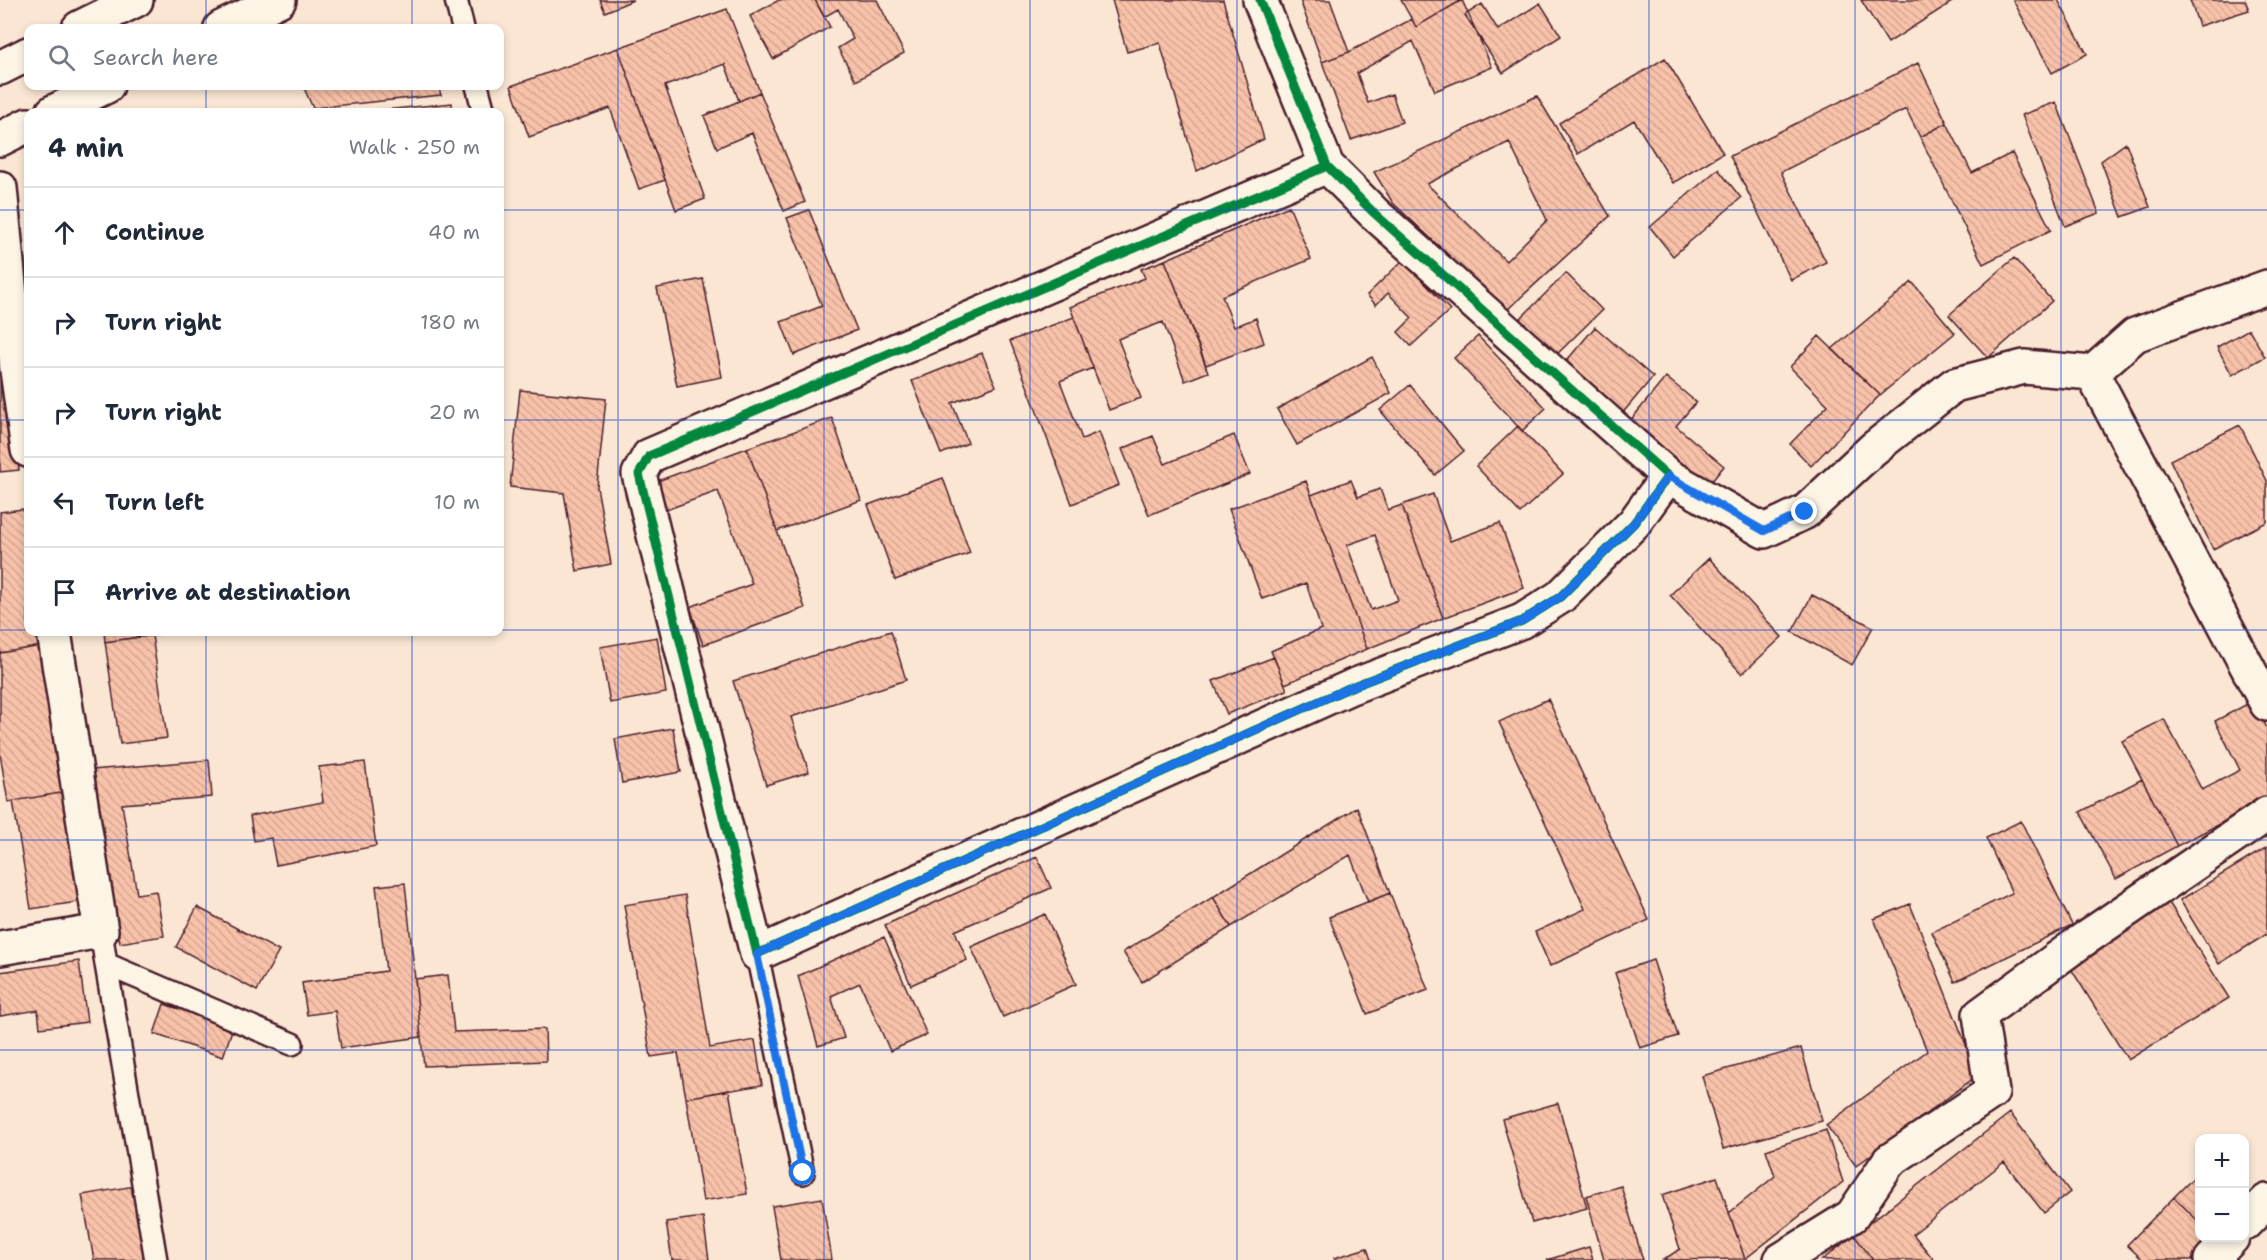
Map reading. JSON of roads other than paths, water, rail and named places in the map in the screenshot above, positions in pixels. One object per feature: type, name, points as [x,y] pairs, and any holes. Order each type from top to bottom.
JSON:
[{"type":"street","points":[[87,24],[136,0]]},
{"type":"street","points":[[229,24],[279,0]]},
{"type":"street","points":[[1260,0],[1327,166],[1382,221],[1668,476],[1764,531],[1805,512],[1873,449],[1954,385],[2024,367],[2092,373],[2135,335],[2267,287]]},
{"type":"street","points":[[0,68],[24,56]]},
{"type":"street","points":[[61,108],[99,90]]},
{"type":"street","points":[[0,139],[24,127]]},
{"type":"street","points":[[1327,166],[650,456],[639,474],[757,954],[1351,687],[1522,621],[1560,597],[1634,523],[1668,476]]},
{"type":"street","points":[[0,188],[24,421]]},
{"type":"street","points":[[2092,373],[2267,704]]},
{"type":"street","points":[[0,948],[101,931],[55,636]]},
{"type":"street","points":[[1781,1260],[1852,1216],[1888,1161],[1992,1092],[1980,1015],[2080,942],[2267,814]]},
{"type":"street","points":[[2249,1219],[2267,1201]]},
{"type":"street","points":[[2211,1260],[2228,1242]]},
{"type":"lane","points":[[456,0],[462,24]]},
{"type":"lane","points":[[478,90],[483,108]]},
{"type":"lane","points":[[101,931],[156,1260]]},
{"type":"lane","points":[[757,954],[803,1173]]},
{"type":"lane","points":[[106,964],[292,1044]]}]
